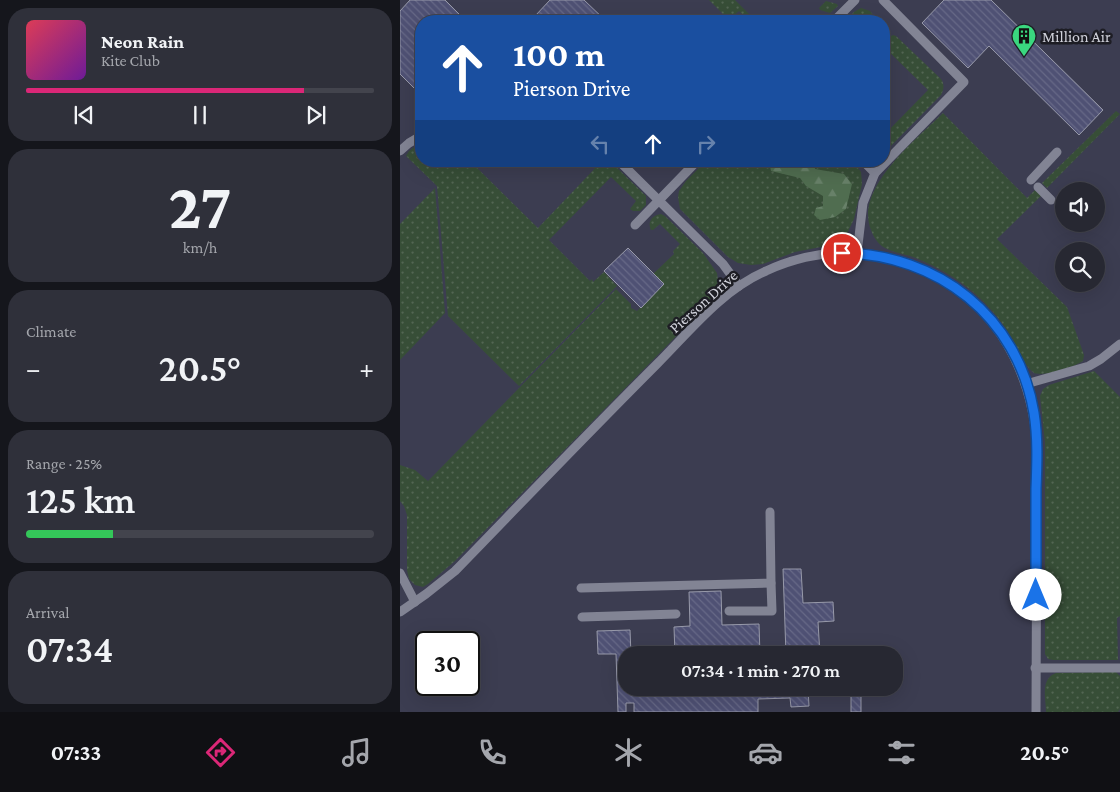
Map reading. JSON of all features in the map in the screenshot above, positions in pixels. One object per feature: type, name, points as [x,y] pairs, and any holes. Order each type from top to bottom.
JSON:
[{"type":"street","points":[[840,15],[855,0]]},
{"type":"street","points":[[883,0],[964,82],[890,158]]},
{"type":"street","points":[[400,151],[415,140]]},
{"type":"street","points":[[1031,180],[1057,152]]},
{"type":"street","points":[[625,167],[723,264],[739,286]]},
{"type":"street","points":[[635,225],[692,167]]},
{"type":"street","points":[[869,167],[875,174]]},
{"type":"street","points":[[857,253],[863,203],[875,174],[882,167]]},
{"type":"street","points":[[1038,187],[1051,200]]},
{"type":"street","name":"Pierson Drive","points":[[400,612],[455,571],[639,383],[722,300],[739,286],[764,271],[822,254],[857,253],[884,257],[908,263],[929,272],[954,287],[984,313],[1001,334],[1015,357],[1026,384],[1036,428],[1036,712]]},
{"type":"street","points":[[1026,384],[1089,366],[1102,359],[1120,344]]},
{"type":"street","points":[[729,611],[772,611],[770,512]]},
{"type":"street","points":[[400,573],[415,602]]},
{"type":"street","points":[[581,588],[772,583]]},
{"type":"street","points":[[582,617],[676,614]]},
{"type":"street","points":[[1035,668],[1120,668]]},
{"type":"shaded area","points":[[400,0],[1120,0],[1120,712],[400,712]]},
{"type":"green space","points":[[709,0],[735,0],[750,15],[743,15],[739,11],[735,15],[724,15]]},
{"type":"green space","points":[[826,1],[838,6],[830,13],[820,10],[819,8]]},
{"type":"green space","points":[[861,8],[870,11],[873,15],[851,15]]},
{"type":"green space","points":[[896,36],[940,78],[944,86],[941,95],[890,147],[890,129],[928,90],[890,53],[890,37]]},
{"type":"green space","points":[[1116,111],[1120,114],[1047,188],[1042,183]]},
{"type":"green space","points":[[943,113],[1027,198],[1035,190],[1042,195],[997,239],[1067,307],[1084,355],[1083,361],[1052,373],[1034,373],[1030,370],[1001,322],[973,292],[932,265],[885,248],[873,236],[868,214],[871,198],[879,181],[904,150]]},
{"type":"green space","points":[[415,146],[415,165],[406,156]]},
{"type":"green space","points":[[417,167],[476,167],[538,228],[596,167],[616,167],[646,196],[646,205],[640,211],[633,211],[630,209],[636,201],[611,177],[549,240],[590,281],[592,279],[593,282],[604,272],[617,286],[519,386],[448,316],[437,186]]},
{"type":"green space","points":[[700,167],[857,167],[861,172],[862,184],[854,219],[846,236],[831,245],[795,252],[763,264],[751,265],[738,263],[728,257],[680,209],[679,191]]},
{"type":"green space","points":[[770,167],[815,167],[815,169],[844,174],[852,184],[846,209],[835,217],[820,220],[814,215],[816,208],[823,206],[823,196],[806,186],[800,178],[771,171]]},
{"type":"green space","points":[[435,188],[445,313],[400,360],[400,224]]},
{"type":"green space","points":[[661,214],[703,253],[717,273],[718,280],[715,293],[698,314],[455,561],[423,587],[415,585],[409,579],[407,570],[407,515],[400,501],[400,465],[415,470],[428,481],[616,289],[631,304],[631,308],[637,311],[663,285],[653,274],[674,254],[673,251],[680,244],[660,224],[651,230],[651,219]]},
{"type":"green space","points":[[1094,371],[1120,397],[1120,616],[1117,618],[1118,660],[1053,660],[1048,659],[1045,654],[1045,442],[1040,396],[1043,389],[1049,385]]},
{"type":"green space","points":[[1116,672],[1120,676],[1120,709],[1118,712],[1046,712],[1046,684],[1051,676],[1056,673]]},
{"type":"building","points":[[410,0],[445,0],[460,15],[415,15],[415,89],[400,74],[400,11]]},
{"type":"building","points":[[550,0],[584,0],[600,15],[536,15]]},
{"type":"building","name":"Million Air","points":[[944,0],[991,0],[1103,110],[1079,135],[989,46],[968,68],[922,23]]},
{"type":"building","points":[[628,248],[664,284],[641,308],[604,271]]},
{"type":"building","points":[[783,569],[801,569],[803,603],[833,602],[834,621],[818,622],[819,646],[786,646]]},
{"type":"building","points":[[721,591],[722,625],[759,624],[760,646],[675,646],[674,627],[690,626],[689,592]]},
{"type":"building","points":[[630,630],[631,646],[618,646],[618,696],[808,696],[809,706],[791,707],[790,698],[758,699],[758,712],[634,712],[634,703],[626,703],[626,712],[618,712],[616,654],[598,654],[597,631]]},
{"type":"building","points":[[851,696],[861,696],[861,712],[851,712]]},
{"type":"place","name":"Million Air","points":[[1024,57]]},
{"type":"route","points":[[842,253],[870,254],[896,259],[929,272],[967,297],[988,317],[1010,348],[1020,367],[1029,392],[1036,428],[1036,595]]}]
